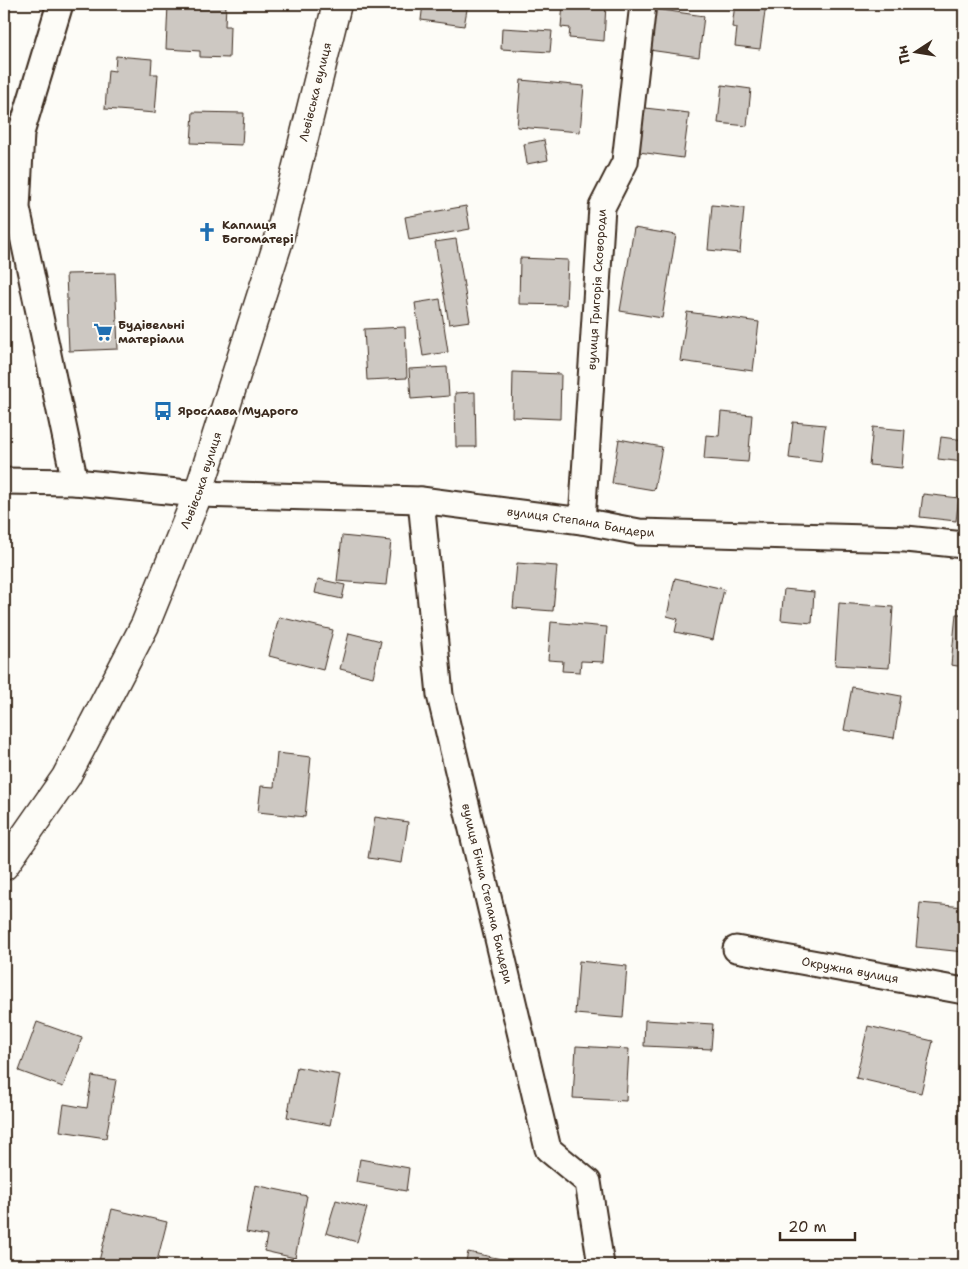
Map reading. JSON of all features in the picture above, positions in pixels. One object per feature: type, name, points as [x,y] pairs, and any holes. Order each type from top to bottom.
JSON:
[{"type":"main road","name":"Львівська вулиця","points":[[4,866],[66,777],[144,625],[198,494],[278,243],[337,4]]},
{"type":"street","points":[[60,4],[21,133],[17,208],[76,482]]},
{"type":"street","name":"вулиця Григорія Сковороди","points":[[582,521],[602,207],[625,162],[643,4]]},
{"type":"street","name":"вулиця Степана Бандери","points":[[4,481],[76,482],[198,494],[421,500],[582,521],[639,532],[906,540],[964,545]]},
{"type":"street","name":"вулиця Бічна Степана Бандери","points":[[421,500],[442,705],[548,1149],[588,1182],[601,1265]]},
{"type":"street","name":"Окружна вулиця","points":[[736,949],[964,991]]},
{"type":"building","points":[[168,4],[226,4],[225,26],[230,26],[229,58],[200,57],[200,51],[166,49]]},
{"type":"building","points":[[423,4],[468,4],[464,26],[421,20]]},
{"type":"building","points":[[563,4],[606,4],[604,41],[569,38],[570,28],[561,27]]},
{"type":"building","points":[[735,4],[766,4],[760,49],[735,46],[737,28],[732,27]]},
{"type":"building","points":[[655,9],[704,16],[699,57],[649,50]]},
{"type":"building","points":[[502,28],[552,31],[550,52],[501,49]]},
{"type":"building","points":[[116,56],[152,59],[151,74],[158,74],[155,113],[105,109],[108,70],[115,71]]},
{"type":"building","points":[[521,80],[584,86],[580,132],[517,127]]},
{"type":"building","points":[[722,85],[751,89],[747,126],[718,123]]},
{"type":"building","points":[[645,108],[689,113],[683,158],[639,152]]},
{"type":"building","points":[[193,112],[244,113],[242,145],[191,143]]},
{"type":"building","points":[[544,140],[548,160],[527,164],[524,144]]},
{"type":"building","points":[[712,205],[744,208],[740,253],[708,250]]},
{"type":"building","points":[[466,206],[470,229],[409,240],[405,217]]},
{"type":"building","points":[[634,228],[676,235],[662,318],[620,311]]},
{"type":"building","points":[[456,239],[470,321],[449,324],[435,242]]},
{"type":"building","points":[[520,258],[568,260],[566,305],[519,304]]},
{"type":"building","points":[[115,273],[118,349],[69,351],[66,274]]},
{"type":"building","points":[[440,299],[448,352],[423,356],[415,303]]},
{"type":"building","points":[[687,312],[759,322],[753,371],[680,361]]},
{"type":"building","points":[[405,327],[407,378],[367,380],[364,329]]},
{"type":"building","points":[[447,367],[449,396],[411,399],[409,369]]},
{"type":"building","points":[[513,372],[561,374],[560,419],[512,417]]},
{"type":"building","points":[[475,392],[476,447],[456,447],[455,393]]},
{"type":"building","points":[[721,412],[752,415],[748,462],[704,459],[706,435],[719,436]]},
{"type":"building","points":[[793,422],[825,425],[821,462],[789,458]]},
{"type":"building","points":[[873,427],[905,430],[902,468],[869,465]]},
{"type":"building","points":[[941,437],[964,440],[964,462],[938,459]]},
{"type":"building","points":[[619,439],[662,447],[654,490],[612,483]]},
{"type":"building","points":[[923,494],[959,498],[956,521],[920,517]]},
{"type":"building","points":[[342,536],[391,541],[386,585],[337,581]]},
{"type":"building","points":[[517,563],[557,566],[553,611],[513,608]]},
{"type":"building","points":[[675,578],[724,589],[713,640],[675,632],[678,619],[667,616]]},
{"type":"building","points":[[318,579],[345,585],[342,599],[315,593]]},
{"type":"building","points":[[784,589],[814,592],[812,623],[781,620]]},
{"type":"building","points":[[839,603],[893,607],[889,668],[835,665]]},
{"type":"building","points":[[956,614],[964,614],[964,667],[951,665]]},
{"type":"building","points":[[279,617],[333,630],[323,670],[269,656]]},
{"type":"building","points":[[551,622],[607,627],[604,662],[581,661],[580,672],[562,671],[563,661],[548,660]]},
{"type":"building","points":[[349,633],[381,641],[373,677],[340,669]]},
{"type":"building","points":[[852,687],[901,696],[894,738],[844,730]]},
{"type":"building","points":[[277,753],[311,757],[305,817],[258,812],[261,786],[274,787]]},
{"type":"building","points":[[375,817],[408,822],[402,863],[368,858]]},
{"type":"building","points":[[920,903],[964,907],[964,952],[916,947]]},
{"type":"building","points":[[579,961],[627,966],[623,1018],[575,1014]]},
{"type":"building","points":[[645,1020],[713,1024],[711,1049],[644,1046]]},
{"type":"building","points":[[37,1022],[82,1038],[63,1087],[19,1071]]},
{"type":"building","points":[[868,1026],[933,1041],[921,1093],[856,1078]]},
{"type":"building","points":[[576,1046],[629,1049],[626,1101],[573,1098]]},
{"type":"building","points":[[297,1067],[340,1075],[330,1125],[287,1117]]},
{"type":"building","points":[[92,1076],[116,1080],[106,1138],[60,1131],[64,1104],[87,1108]]},
{"type":"building","points":[[360,1159],[409,1168],[406,1191],[356,1182]]},
{"type":"building","points":[[255,1185],[307,1196],[295,1258],[264,1251],[267,1236],[246,1232]]},
{"type":"building","points":[[336,1200],[367,1208],[357,1242],[326,1233]]},
{"type":"building","points":[[112,1209],[167,1222],[156,1265],[98,1265]]},
{"type":"building","points":[[468,1252],[525,1264],[525,1265],[465,1265]]},
{"type":"place","name":"Каплиця Богоматері","points":[[207,232]]},
{"type":"place","name":"Будівельні матеріали","points":[[103,332]]},
{"type":"place","name":"Ярослава Мудрого","points":[[163,411]]}]
